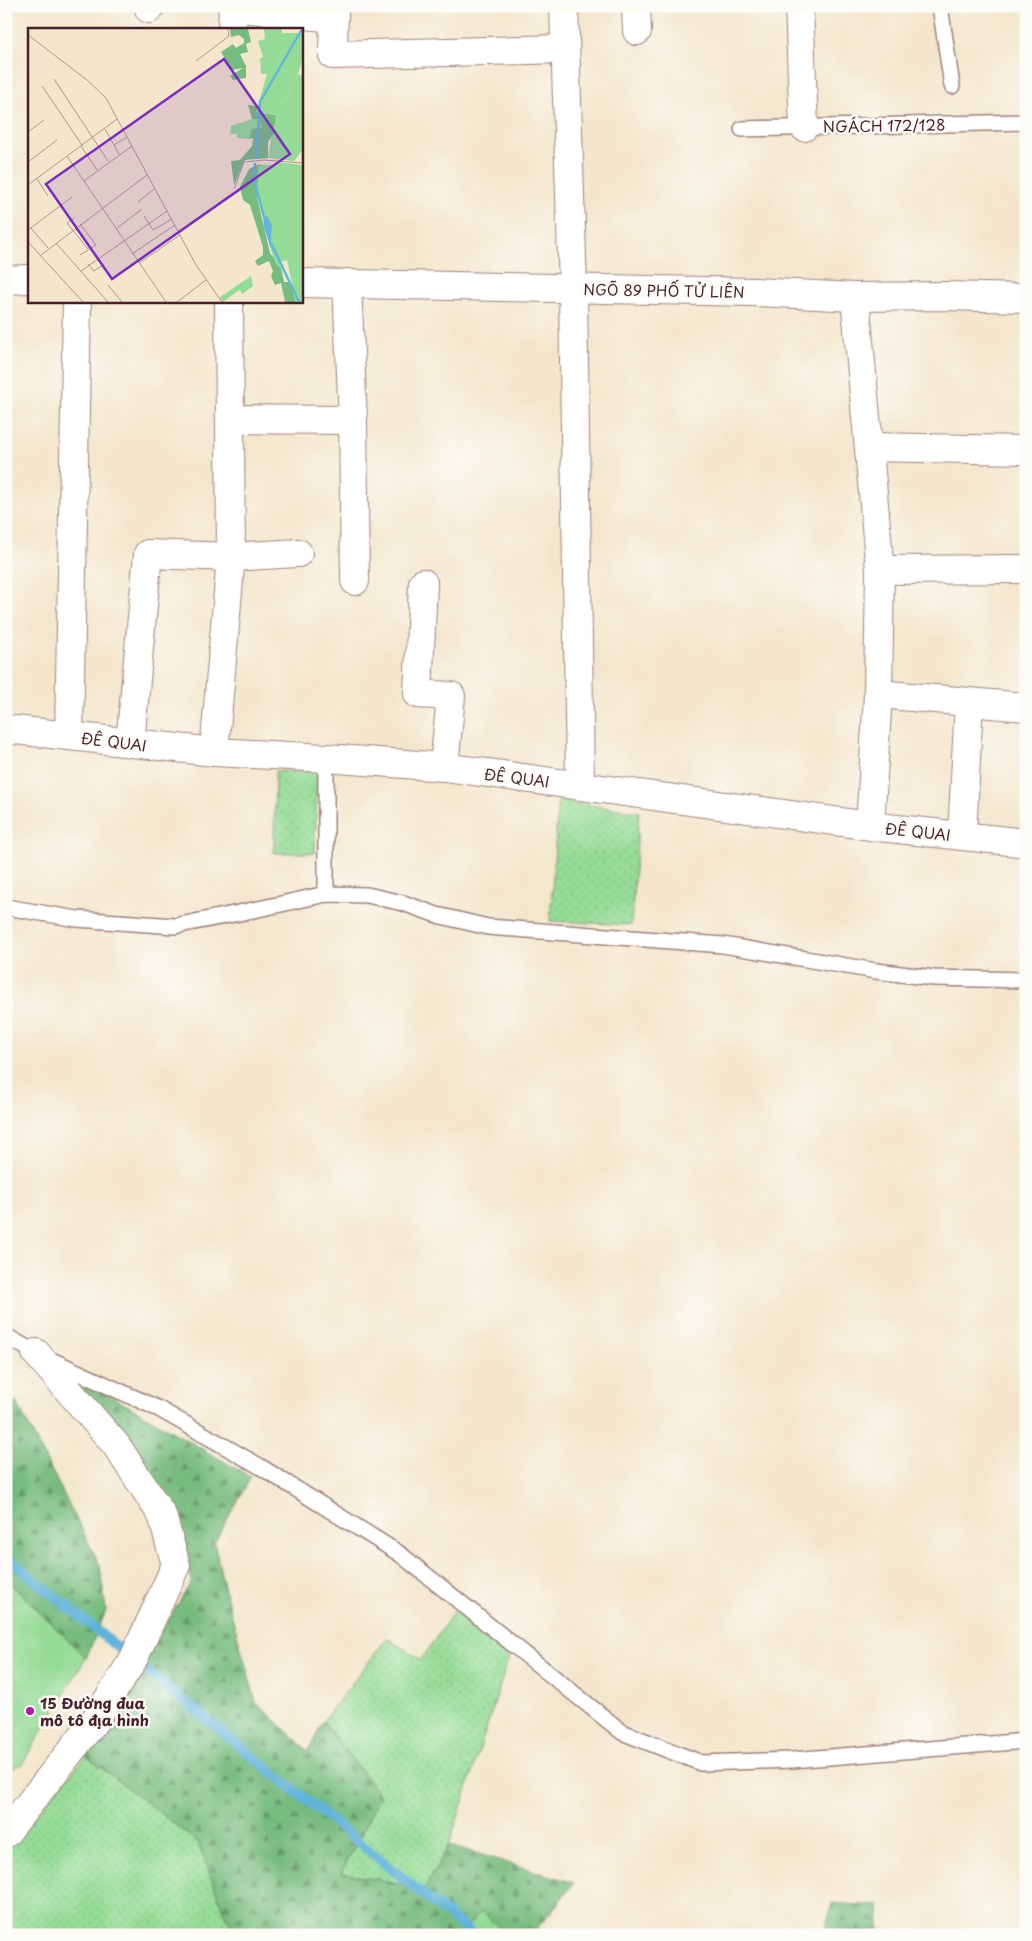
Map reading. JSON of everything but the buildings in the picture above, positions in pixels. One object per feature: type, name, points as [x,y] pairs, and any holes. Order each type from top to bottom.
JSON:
[{"type":"street","points":[[232,28],[232,6],[334,12],[334,55],[565,49]]},
{"type":"street","points":[[564,6],[573,289],[580,785]]},
{"type":"street","points":[[799,6],[804,127]]},
{"type":"street","points":[[6,280],[28,279]]},
{"type":"street","name":"NGÕ 89 PHỐ TỬ LIÊN","points":[[302,283],[755,292],[855,297],[944,296],[1026,298]]},
{"type":"street","points":[[347,283],[354,420],[355,581]]},
{"type":"street","points":[[855,297],[880,570],[878,694],[870,826]]},
{"type":"street","points":[[69,736],[77,302]]},
{"type":"street","points":[[214,752],[231,557],[229,302]]},
{"type":"street","points":[[230,418],[354,420]]},
{"type":"street","points":[[870,447],[1026,450]]},
{"type":"street","points":[[130,743],[148,554],[231,557],[298,553]]},
{"type":"street","points":[[880,570],[1026,569]]},
{"type":"street","points":[[424,584],[418,694],[451,696],[444,767]]},
{"type":"street","points":[[878,694],[1026,706]]},
{"type":"street","points":[[962,836],[969,702]]},
{"type":"street","name":"ĐÊ QUAI","points":[[6,729],[214,752],[444,767],[870,826],[1026,843]]},
{"type":"street","points":[[6,1833],[93,1723],[134,1660],[176,1565],[162,1515],[116,1445],[36,1353]]},
{"type":"lane","points":[[940,6],[952,86]]},
{"type":"lane","name":"NGÁCH 172/128","points":[[742,129],[1026,122]]},
{"type":"lane","points":[[326,758],[326,894]]},
{"type":"lane","points":[[6,907],[77,919],[174,926],[326,894],[367,895],[403,903],[437,916],[488,927],[723,945],[876,971],[934,978],[1026,980]]},
{"type":"lane","points":[[6,1336],[36,1353],[159,1409],[261,1467],[400,1554],[622,1732],[692,1760],[701,1763],[792,1760],[1026,1741]]},
{"type":"green space","points":[[275,771],[317,772],[315,853],[274,853]]},
{"type":"green space","points":[[558,801],[639,812],[631,925],[550,921]]},
{"type":"green space","points":[[64,1374],[116,1399],[251,1477],[214,1543],[226,1595],[256,1702],[308,1751],[323,1721],[380,1796],[341,1873],[425,1888],[449,1845],[574,1883],[532,1935],[506,1935],[482,1911],[459,1935],[243,1935],[227,1920],[198,1842],[86,1756],[192,1581],[180,1529]]},
{"type":"green space","points":[[6,1399],[17,1403],[100,1565],[106,1611],[86,1658],[6,1579]]},
{"type":"green space","name":"15 Đường đua mô tô địa hình","points":[[6,1579],[86,1658],[22,1764],[6,1771]]},
{"type":"green space","points":[[455,1610],[509,1657],[449,1845],[425,1888],[341,1873],[380,1796],[323,1721],[387,1638],[421,1660]]},
{"type":"green space","points":[[86,1756],[198,1842],[227,1920],[243,1935],[6,1935],[6,1850]]},
{"type":"green space","points":[[832,1903],[879,1906],[879,1935],[824,1935]]},
{"type":"green space","points":[[482,1911],[506,1935],[459,1935]]},
{"type":"waterway","points":[[6,1557],[473,1935]]},
{"type":"place","name":"15 Đường đua mô tô địa hình","points":[[30,1711]]}]
